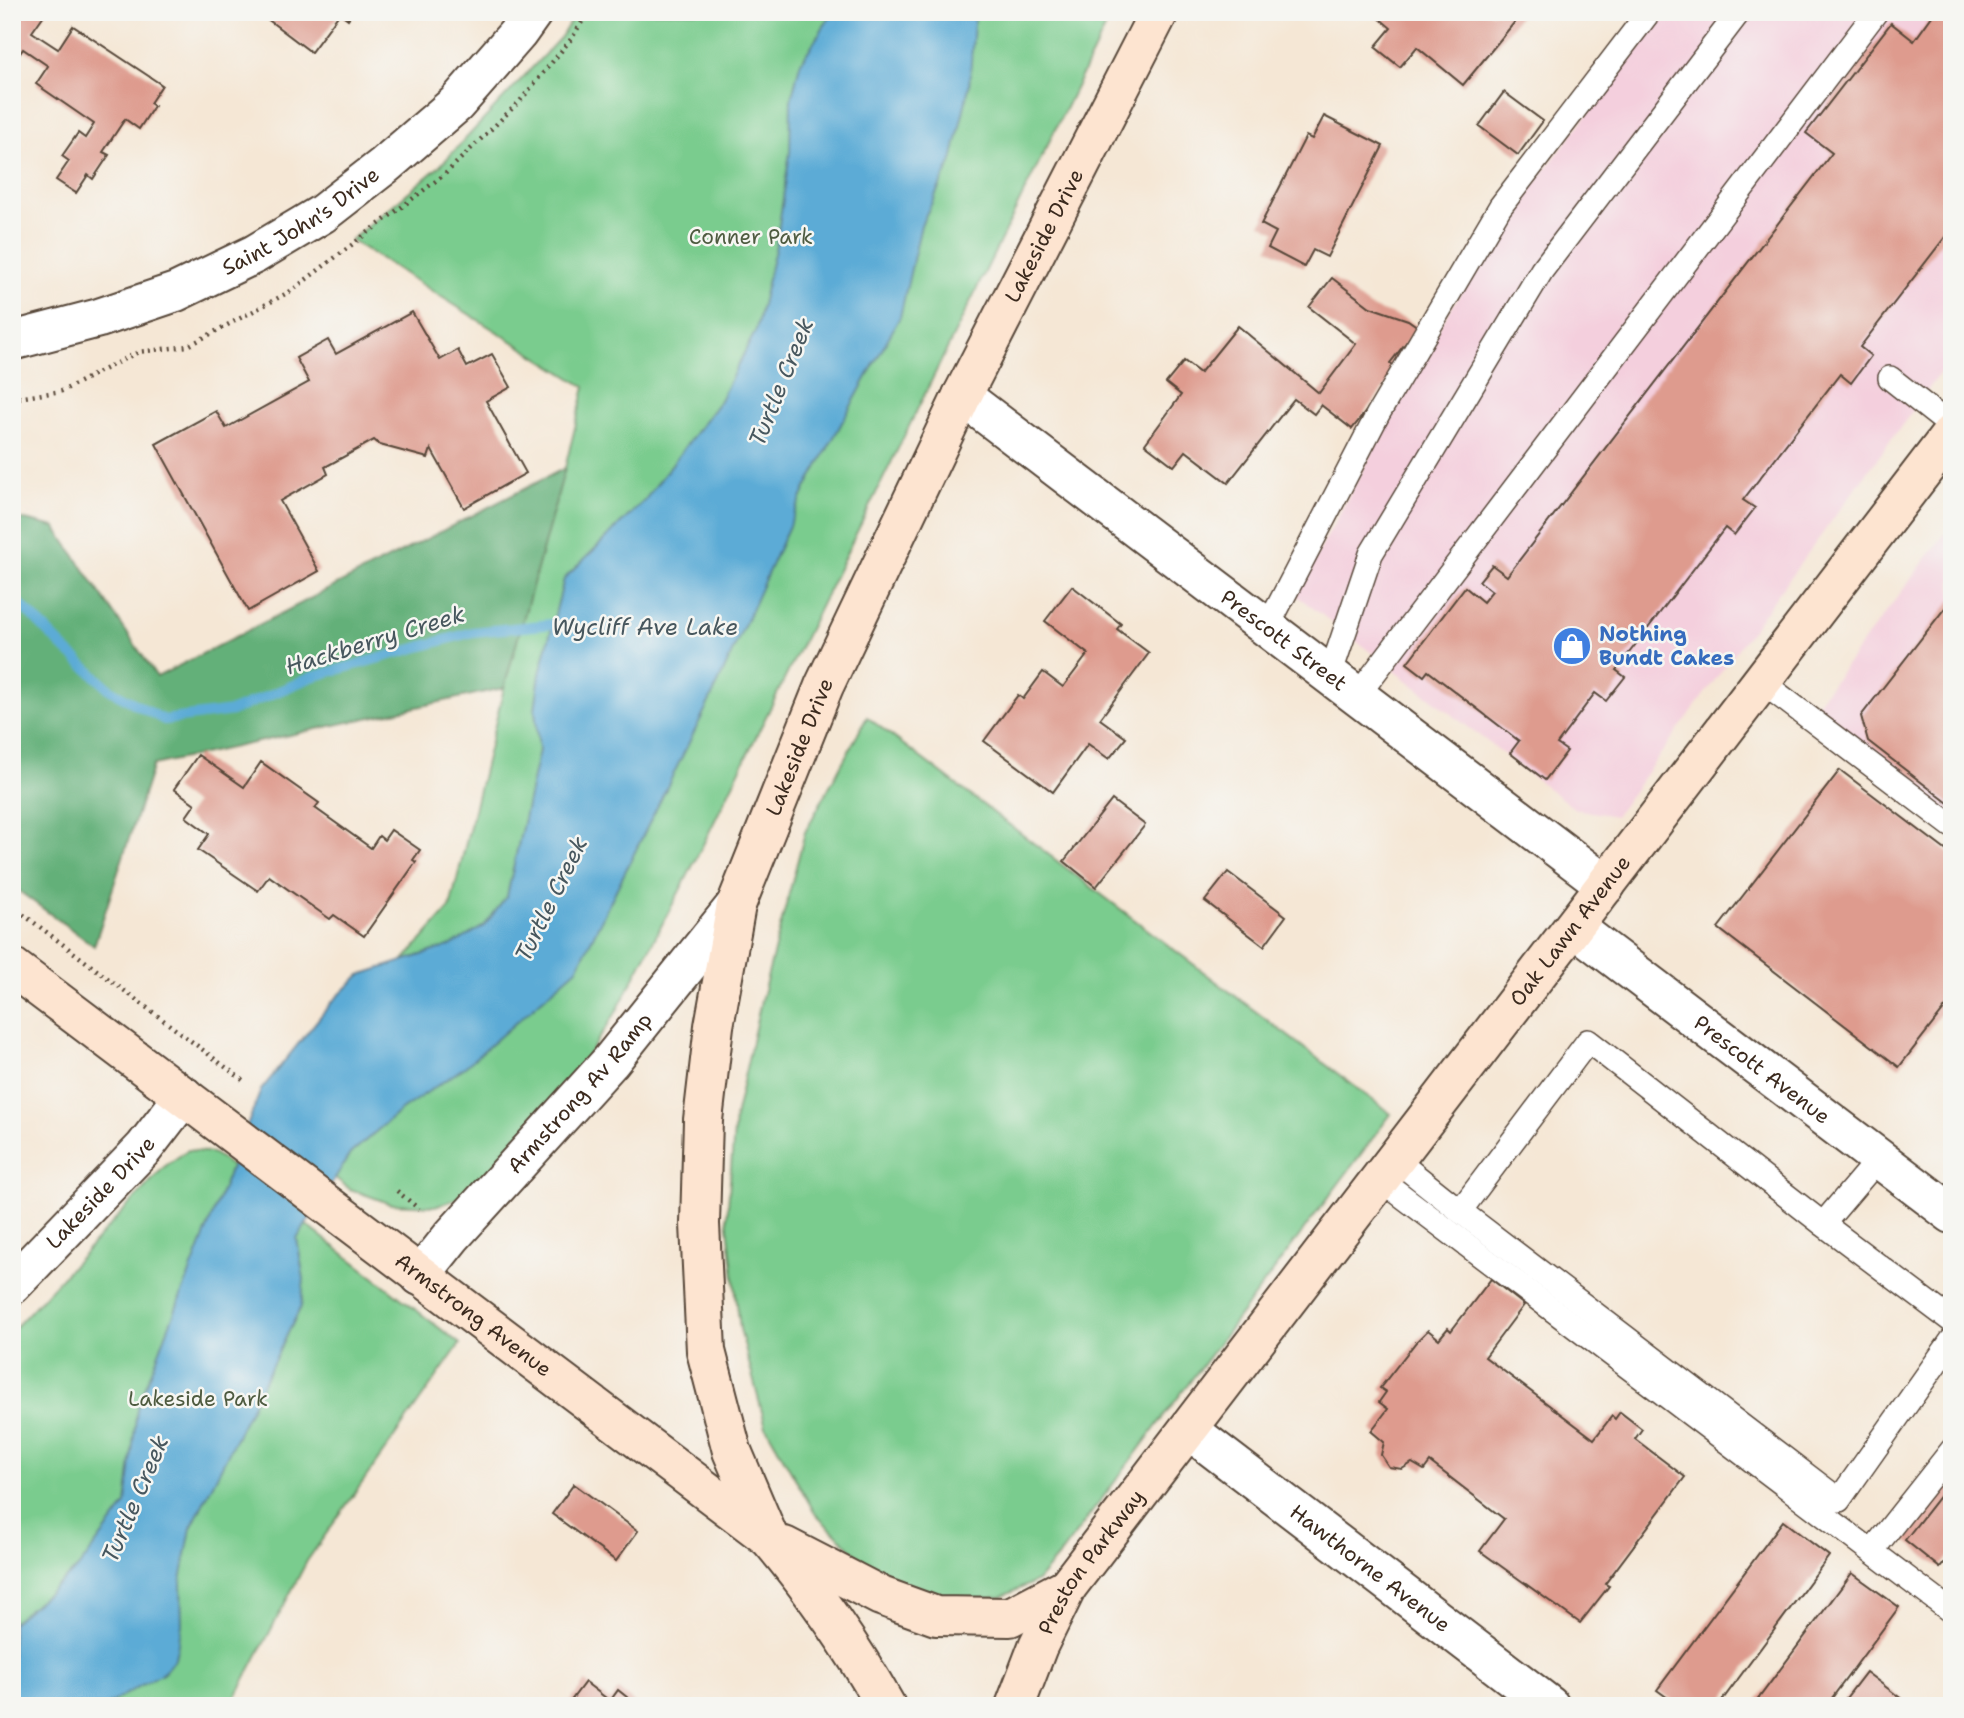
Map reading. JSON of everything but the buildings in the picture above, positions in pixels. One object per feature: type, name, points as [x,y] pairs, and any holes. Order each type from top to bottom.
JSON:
[{"type":"main road","name":"Lakeside Drive","points":[[769,1538],[732,1451],[706,1351],[700,1224],[703,1120],[714,1026],[736,905],[824,686],[962,396],[1158,12]]},
{"type":"main road","name":"Oak Lawn Avenue","points":[[1189,1430],[1952,433]]},
{"type":"main road","name":"Armstrong Avenue","points":[[12,967],[769,1538],[825,1609],[886,1706]]},
{"type":"main road","name":"Preston Parkway","points":[[1015,1706],[1038,1646],[1068,1587],[1189,1430]]},
{"type":"main road","points":[[769,1538],[881,1596],[936,1616],[1010,1617],[1068,1587]]},
{"type":"street","name":"Saint John's Drive","points":[[12,341],[99,318],[176,292],[255,254],[322,214],[456,104],[533,12]]},
{"type":"street","name":"Prescott Street","points":[[962,396],[1606,885]]},
{"type":"street","name":"Armstrong Av Ramp","points":[[420,1276],[452,1236],[610,1062],[736,905]]},
{"type":"street","name":"Prescott Avenue","points":[[1574,927],[1952,1214]]},
{"type":"street","name":"Lakeside Drive","points":[[12,1285],[144,1148],[184,1096]]},
{"type":"street","name":"Hawthorne Avenue","points":[[1189,1430],[1550,1706]]},
{"type":"lane","points":[[1267,628],[1378,414],[1500,207],[1650,12]]},
{"type":"lane","points":[[1343,685],[1371,554],[1535,281],[1739,12]]},
{"type":"lane","points":[[1343,685],[1877,12]]},
{"type":"lane","points":[[1890,378],[1952,427]]},
{"type":"lane","points":[[1762,682],[1952,826]]},
{"type":"lane","points":[[1460,1211],[1588,1041],[1952,1321]]},
{"type":"lane","points":[[1823,1224],[1878,1158]]},
{"type":"lane","points":[[1388,1170],[1460,1211],[1839,1500],[1952,1340]]},
{"type":"lane","points":[[1388,1170],[1952,1612]]},
{"type":"lane","points":[[1872,1551],[1952,1450]]},
{"type":"path","points":[[12,906],[244,1081]]},
{"type":"path","points":[[397,1191],[419,1209]]},
{"type":"shaded area","points":[[1666,12],[1952,12],[1952,357],[1615,816],[1575,809],[1296,595],[1432,340],[1499,230]]},
{"type":"shaded area","points":[[1952,533],[1952,815],[1812,710],[1944,535]]},
{"type":"green space","name":"Conner Park","points":[[576,12],[1113,12],[688,875],[615,1014],[550,1113],[477,1193],[435,1206],[391,1204],[350,1189],[261,1122],[450,908],[504,688],[585,387],[351,240],[441,165],[561,37]]},
{"type":"green space","points":[[565,468],[504,688],[153,765],[94,946],[12,886],[12,517],[55,527],[157,677]]},
{"type":"green space","points":[[867,717],[1391,1114],[1062,1552],[1037,1581],[1001,1597],[956,1601],[914,1592],[867,1564],[816,1515],[766,1427],[740,1329],[727,1218],[735,1118],[761,1001],[805,832]]},
{"type":"green space","name":"Lakeside Park","points":[[188,1150],[212,1153],[219,1157],[460,1344],[307,1561],[231,1706],[12,1706],[12,1331],[164,1167]]},
{"type":"water","name":"Wycliff Ave Lake","points":[[833,12],[975,12],[969,87],[952,161],[921,225],[900,317],[806,488],[717,686],[577,969],[465,1067],[401,1110],[350,1154],[297,1239],[304,1279],[301,1307],[191,1528],[181,1581],[182,1625],[175,1658],[164,1672],[105,1706],[12,1706],[12,1623],[78,1568],[126,1504],[137,1409],[261,1090],[332,1002],[360,975],[452,945],[484,926],[507,896],[539,750],[535,709],[540,674],[564,579],[644,501],[719,402],[756,330],[776,245],[790,152],[791,100],[800,64]]},
{"type":"waterway","name":"Hackberry Creek","points":[[12,596],[112,691],[164,720],[232,711],[312,677],[473,632],[553,624],[565,626]]},
{"type":"place","name":"Nothing Bundt Cakes","points":[[1572,646]]},
{"type":"water label","name":"Turtle Creek","points":[[781,382]]},
{"type":"water label","name":"Turtle Creek","points":[[551,899]]},
{"type":"water label","name":"Turtle Creek","points":[[135,1499]]}]
